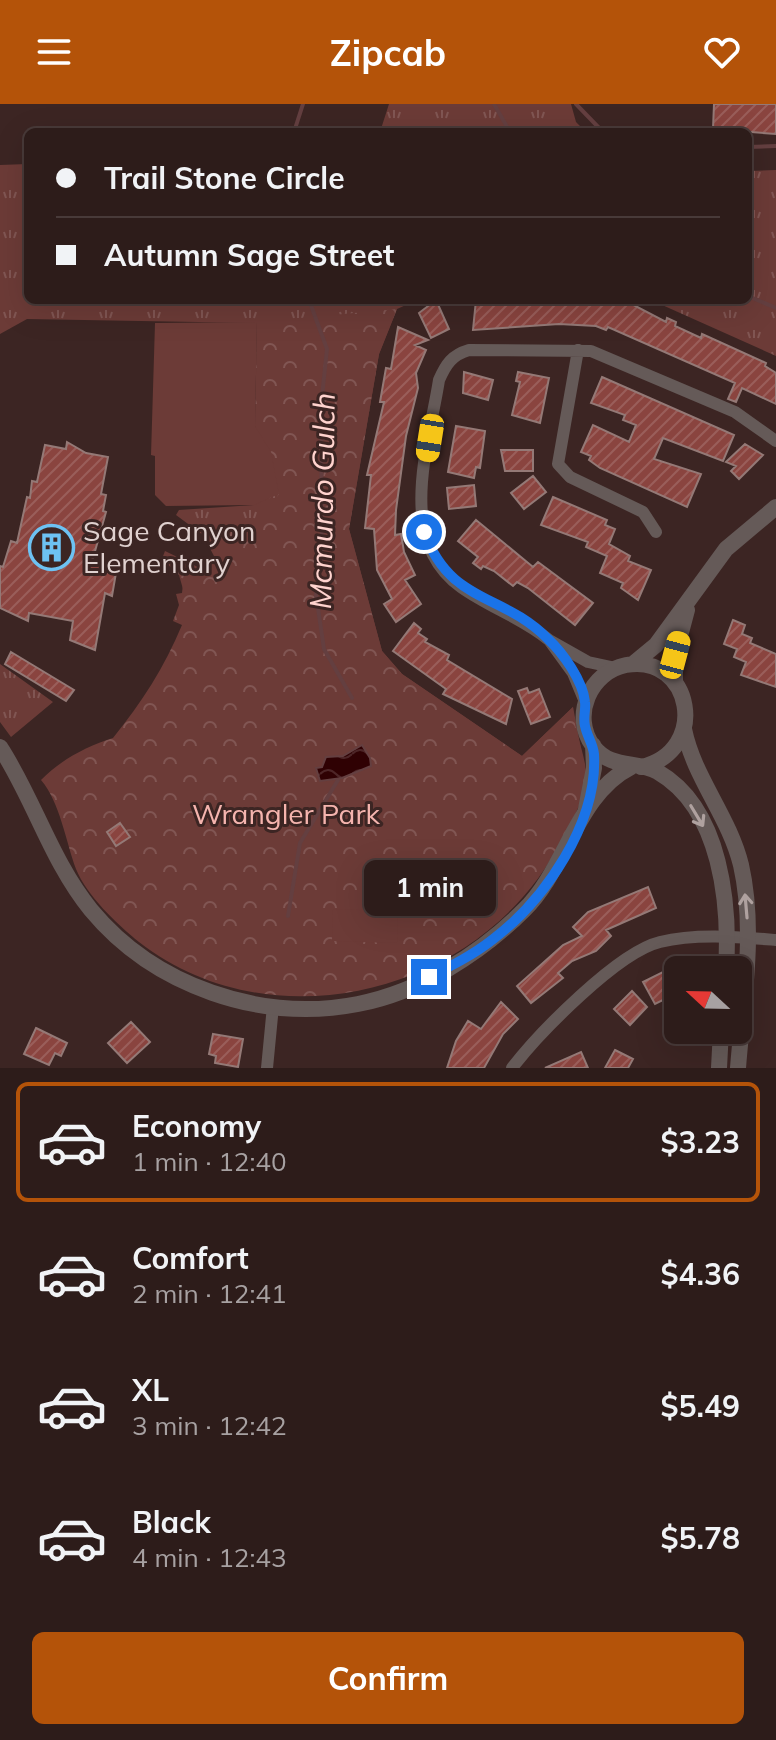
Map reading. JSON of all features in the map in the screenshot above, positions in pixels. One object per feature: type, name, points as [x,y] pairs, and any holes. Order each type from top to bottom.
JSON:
[{"type":"street","points":[[616,668],[588,662],[549,640],[523,619],[460,586],[446,574],[431,552],[424,532],[421,496],[439,380],[445,365],[456,354],[469,350],[578,350],[609,357],[735,412],[776,441]]},
{"type":"street","points":[[578,350],[558,464],[570,477],[643,512],[656,532]]},
{"type":"street","points":[[633,664],[656,645],[726,549],[776,507]]},
{"type":"street","points":[[691,599],[675,655],[675,683],[686,710],[684,729],[692,758],[716,798],[741,865],[748,938],[738,1068]]},
{"type":"street","points":[[549,640],[573,673],[585,702],[584,725],[593,745],[594,768],[584,814]]},
{"type":"street","points":[[585,702],[596,682],[616,668],[633,664],[656,669],[675,683]]},
{"type":"street","points":[[0,747],[68,878],[116,936],[172,977],[220,997],[273,1006],[319,1008],[359,1004],[406,988],[453,965],[493,940],[528,907],[551,877],[584,814],[612,781],[636,767],[668,755],[684,729]]},
{"type":"street","points":[[593,745],[610,760],[666,778],[690,803],[709,836],[723,879],[727,956]]},
{"type":"street","points":[[512,1068],[594,985],[635,952],[671,940],[728,937],[776,940]]},
{"type":"street","points":[[267,1068],[273,1006]]},
{"type":"street","points":[[719,1068],[720,1044]]},
{"type":"green space","points":[[389,104],[571,104],[576,122],[582,128],[381,128]]},
{"type":"green space","points":[[24,164],[24,304],[408,304],[397,309],[379,354],[349,529],[382,651],[402,674],[522,756],[573,707],[581,749],[569,800],[208,567],[214,556],[203,535],[176,515],[179,510],[254,505],[257,323],[27,319],[0,334],[0,165]]},
{"type":"green space","points":[[776,170],[776,356],[660,304],[752,304],[752,171]]},
{"type":"green space","name":"Wrangler Park","points":[[397,309],[379,354],[349,529],[382,651],[402,674],[522,756],[573,707],[586,768],[585,789],[562,839],[528,891],[483,934],[431,966],[373,987],[313,996],[252,992],[193,974],[139,942],[112,918],[81,879],[58,811],[41,780],[76,754],[113,738],[152,684],[182,625],[173,621],[179,605],[176,594],[182,593],[183,584],[215,560],[239,528],[260,520],[279,494],[271,452],[255,426],[257,322]]},
{"type":"green space","points":[[257,322],[255,426],[271,452],[279,494],[254,505],[166,506],[155,495],[155,456],[151,455],[155,323]]},
{"type":"green space","points":[[165,551],[204,570],[208,579],[194,595],[183,589],[179,575],[162,559]]},
{"type":"green space","points":[[0,664],[53,702],[11,737],[0,722]]},
{"type":"green space","points":[[333,909],[398,911],[397,943],[332,941]]},
{"type":"water","points":[[362,745],[371,766],[342,778],[320,781],[316,768],[322,767],[326,757],[343,756]]},
{"type":"building","points":[[714,104],[776,104],[776,134],[752,132],[752,128],[713,128]]},
{"type":"building","points":[[431,304],[438,304],[449,329],[431,338],[419,313]]},
{"type":"building","points":[[476,304],[632,304],[666,322],[667,318],[676,322],[675,326],[701,338],[702,334],[766,363],[765,366],[776,373],[776,404],[742,388],[736,402],[728,399],[735,383],[608,327],[606,330],[596,326],[559,324],[473,330]]},
{"type":"building","points":[[398,327],[428,340],[415,345],[426,350],[416,373],[418,388],[406,436],[395,535],[401,534],[404,552],[415,575],[405,580],[421,604],[396,622],[384,604],[392,599],[377,570],[374,529],[365,528],[371,475],[367,475],[384,402],[380,402],[386,368],[391,369]]},
{"type":"building","points":[[464,372],[493,380],[488,400],[463,393]]},
{"type":"building","points":[[518,372],[549,378],[540,423],[512,415],[520,382],[516,381]]},
{"type":"building","points":[[602,377],[734,435],[723,461],[663,438],[654,459],[701,474],[687,507],[600,468],[589,460],[591,456],[581,452],[593,425],[629,442],[636,425],[623,420],[625,415],[591,403]]},
{"type":"building","points":[[456,426],[485,431],[480,468],[476,467],[474,478],[448,472]]},
{"type":"building","name":"Sage Canyon Elementary","points":[[67,442],[86,453],[108,457],[101,494],[106,495],[103,511],[106,512],[92,562],[117,567],[112,596],[105,593],[95,650],[70,640],[73,621],[29,613],[28,621],[0,608],[0,566],[3,567],[11,541],[17,543],[27,497],[30,498],[32,481],[37,482],[45,445],[66,449]]},
{"type":"building","points":[[745,444],[763,455],[739,479],[731,471],[736,466],[726,462]]},
{"type":"building","points":[[501,450],[533,450],[533,471],[505,471]]},
{"type":"building","points":[[533,476],[546,492],[524,509],[511,493]]},
{"type":"building","points":[[474,485],[476,506],[449,509],[447,488]]},
{"type":"building","points":[[553,497],[607,520],[605,525],[615,529],[609,544],[630,556],[628,561],[651,570],[638,600],[621,588],[623,583],[600,573],[607,556],[586,547],[588,542],[541,525]]},
{"type":"building","points":[[476,520],[533,567],[538,562],[593,603],[575,625],[528,588],[517,582],[513,586],[494,571],[483,566],[481,569],[473,563],[478,557],[458,541]]},
{"type":"building","points":[[733,620],[745,625],[742,634],[752,638],[750,643],[776,654],[776,687],[741,675],[746,662],[734,657],[737,649],[724,644]]},
{"type":"building","points":[[414,623],[421,629],[418,633],[427,639],[425,642],[449,655],[447,660],[512,699],[506,724],[443,694],[446,689],[393,651]]},
{"type":"building","points":[[11,652],[74,690],[66,701],[5,664]]},
{"type":"building","points":[[527,688],[529,693],[539,689],[550,717],[531,724],[518,691]]},
{"type":"building","points":[[120,823],[130,837],[116,846],[107,832]]},
{"type":"building","points":[[648,887],[656,908],[606,930],[611,936],[596,951],[572,961],[558,973],[563,978],[531,1003],[517,986],[563,945],[582,936],[573,927],[588,912]]},
{"type":"building","points":[[664,972],[664,1000],[655,1004],[643,982]]},
{"type":"building","points":[[632,991],[647,1007],[630,1025],[614,1009]]},
{"type":"building","points":[[501,1002],[518,1019],[503,1034],[484,1068],[447,1068],[456,1041],[468,1021],[481,1029]]},
{"type":"building","points":[[131,1022],[150,1042],[127,1063],[108,1043]]},
{"type":"building","points":[[36,1028],[67,1043],[61,1056],[55,1053],[49,1065],[24,1054]]},
{"type":"building","points":[[213,1034],[243,1039],[238,1067],[215,1063],[216,1056],[209,1054]]},
{"type":"building","points":[[615,1050],[633,1059],[628,1068],[605,1068]]},
{"type":"building","points":[[581,1052],[588,1068],[545,1068]]},
{"type":"waterway","name":"Mcmurdo Gulch","points":[[295,128],[303,104]]},
{"type":"waterway","points":[[494,104],[508,128]]},
{"type":"waterway","points":[[576,104],[599,128]]},
{"type":"waterway","points":[[752,147],[776,146]]},
{"type":"waterway","points":[[752,298],[776,308]]},
{"type":"waterway","name":"Mcmurdo Gulch","points":[[310,304],[327,349],[321,406],[322,555],[316,595],[324,649],[352,698]]},
{"type":"waterway","name":"Mcmurdo Gulch","points":[[288,916],[300,843],[338,780]]},
{"type":"place","name":"Sage Canyon Elementary","points":[[52,547]]},
{"type":"route","points":[[424,532],[431,552],[446,574],[460,586],[523,619],[549,640],[580,687],[585,702],[584,725],[593,745],[594,757],[584,814],[551,877],[528,907],[493,940],[429,977]]}]
